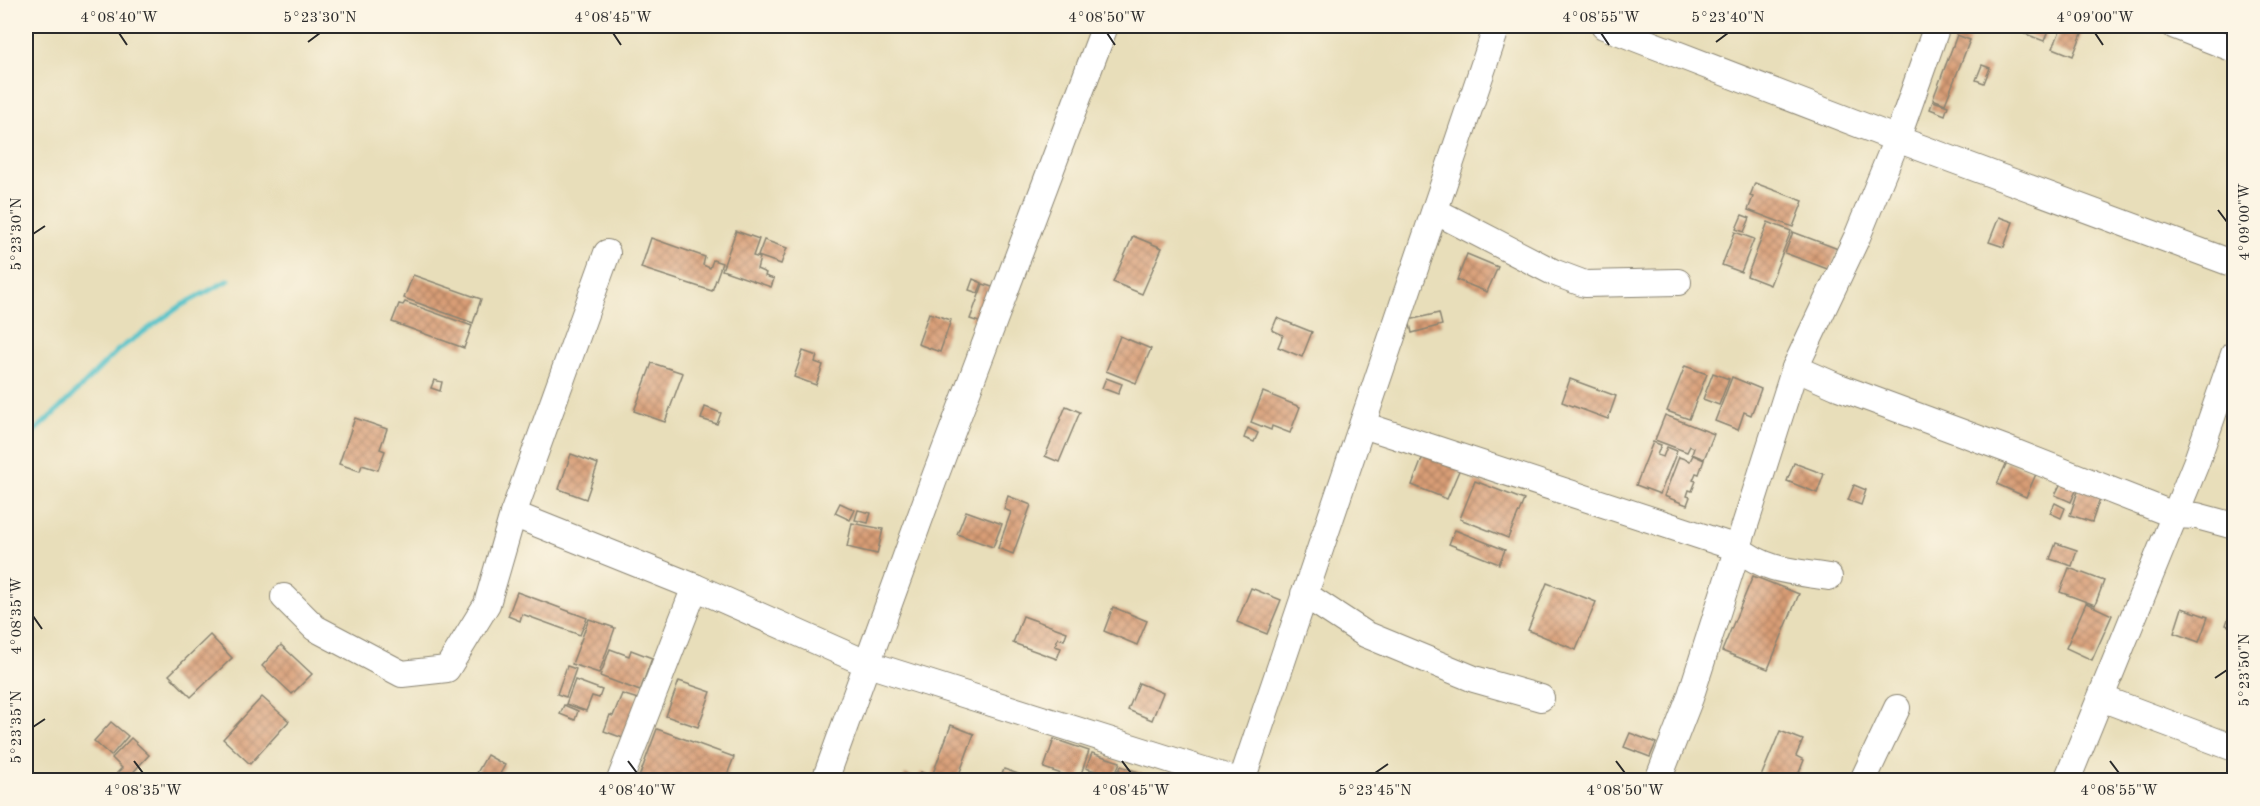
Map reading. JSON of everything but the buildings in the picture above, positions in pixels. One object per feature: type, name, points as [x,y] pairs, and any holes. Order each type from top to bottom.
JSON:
[{"type":"street","points":[[825,780],[933,482],[1105,26]]},
{"type":"street","points":[[1242,780],[1497,26]]},
{"type":"street","points":[[1604,26],[1898,139],[2235,264]]},
{"type":"street","points":[[1658,780],[1690,698],[1795,368],[1857,237],[1898,139],[1938,26]]},
{"type":"street","points":[[2175,26],[2235,48]]},
{"type":"street","points":[[1435,211],[1553,272],[1585,284],[1677,282]]},
{"type":"street","points":[[284,597],[315,628],[402,674],[447,669],[487,604],[513,514],[607,253]]},
{"type":"street","points":[[2067,780],[2196,463],[2235,354]]},
{"type":"street","points":[[1795,368],[1836,386],[2174,515],[2220,521],[2235,526]]},
{"type":"street","points":[[1363,425],[1737,548],[1751,559],[1768,567],[1829,577]]},
{"type":"street","points":[[513,514],[695,587],[868,664],[1235,780]]},
{"type":"street","points":[[620,780],[695,587]]},
{"type":"street","points":[[1304,594],[1365,634],[1474,679],[1541,698]]},
{"type":"street","points":[[2101,698],[2235,748]]},
{"type":"street","points":[[1863,780],[1897,708]]},
{"type":"waterway","points":[[26,439],[118,350],[182,305],[229,280]]}]
